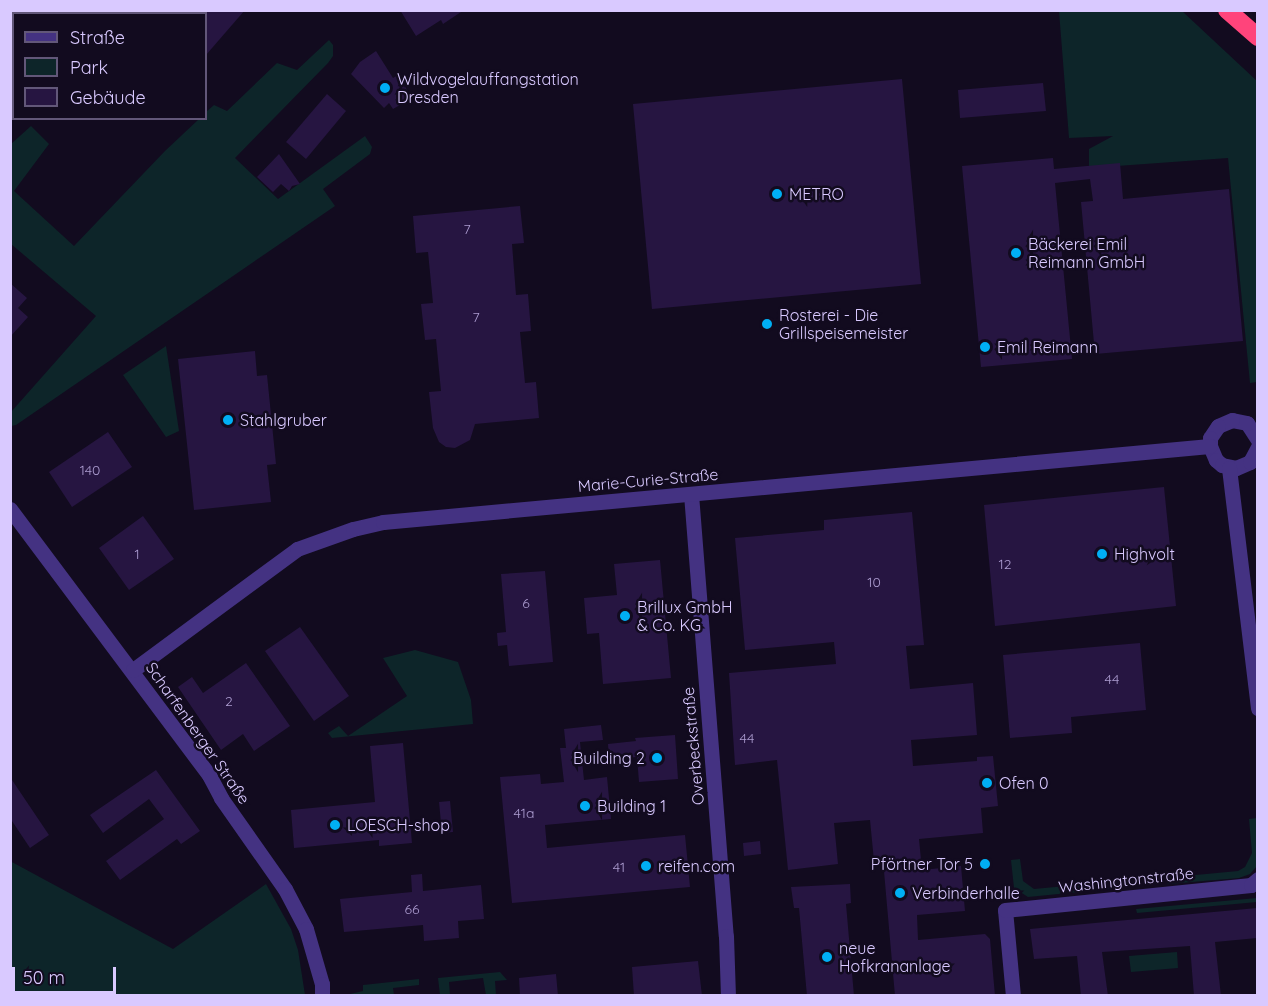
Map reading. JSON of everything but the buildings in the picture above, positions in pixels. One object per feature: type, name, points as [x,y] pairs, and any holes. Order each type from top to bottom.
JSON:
[{"type":"highway","points":[[1227,10],[1257,37]]},
{"type":"street","points":[[1257,440],[1247,423],[1232,420],[1213,431],[1210,446],[1216,460],[1229,468],[1244,466],[1250,462],[1257,447]]},
{"type":"street","name":"Marie-Curie-Straße","points":[[133,670],[297,549],[343,532],[383,522],[1210,446]]},
{"type":"street","points":[[1229,468],[1257,708]]},
{"type":"street","name":"Overbeckstraße","points":[[691,494],[726,936],[728,996]]},
{"type":"street","name":"Scharfenberger Straße","points":[[10,509],[98,630],[133,670],[209,775],[221,798],[285,889],[306,929],[322,984],[322,996]]},
{"type":"street","name":"Washingtonstraße","points":[[1013,996],[1005,910],[1254,882]]},
{"type":"green space","points":[[1059,11],[1182,11],[1257,81],[1257,382],[1250,383],[1228,158],[1089,168],[1089,149],[1113,136],[1069,138]]},
{"type":"green space","points":[[329,40],[333,45],[333,56],[328,63],[235,158],[278,199],[365,136],[372,147],[370,154],[323,189],[335,206],[16,425],[11,426],[11,412],[96,316],[11,244],[11,144],[31,126],[49,144],[14,191],[74,246],[165,151],[198,120],[207,120],[207,111],[214,105],[227,111],[277,63],[297,70]]},
{"type":"green space","points":[[166,346],[179,431],[166,437],[123,375]]},
{"type":"green space","points":[[415,650],[458,662],[471,700],[473,724],[332,738],[328,733],[339,726],[348,736],[407,696],[383,658]]},
{"type":"green space","points":[[1257,818],[1257,866],[1250,874],[1239,878],[1168,884],[1164,878],[1238,871],[1245,867],[1252,853],[1249,819]]},
{"type":"green space","points":[[1020,859],[1023,881],[1034,889],[1109,882],[1109,889],[1028,897],[1014,888],[1011,860]]},
{"type":"green space","points":[[10,861],[173,949],[266,884],[291,929],[298,950],[305,995],[11,995]]},
{"type":"green space","points":[[1257,898],[1257,902],[1137,913],[1136,909]]},
{"type":"green space","points":[[1177,952],[1178,968],[1131,972],[1129,956]]},
{"type":"green space","points":[[500,972],[507,980],[495,981],[496,995],[486,995],[483,978],[449,982],[450,995],[440,995],[438,978]]},
{"type":"green space","points":[[419,979],[419,985],[393,988],[394,995],[346,995],[363,991],[363,985]]},
{"type":"place","name":"Wildvogelauffangstation Dresden","points":[[385,88]]},
{"type":"place","name":"METRO","points":[[777,194]]},
{"type":"place","name":"Bäckerei Emil Reimann GmbH","points":[[1016,253]]},
{"type":"place","name":"Rosterei - Die Grillspeisemeister","points":[[767,324]]},
{"type":"place","name":"Emil Reimann","points":[[985,347]]},
{"type":"place","name":"Stahlgruber","points":[[228,420]]},
{"type":"place","name":"Highvolt","points":[[1102,554]]},
{"type":"place","name":"Brillux GmbH & Co. KG","points":[[625,616]]},
{"type":"place","name":"Building 2","points":[[657,758]]},
{"type":"place","name":"Ofen 0","points":[[987,783]]},
{"type":"place","name":"Building 1","points":[[585,806]]},
{"type":"place","name":"LOESCH-shop","points":[[335,825]]},
{"type":"place","name":"Pförtner Tor 5","points":[[985,864]]},
{"type":"place","name":"reifen.com","points":[[646,866]]},
{"type":"place","name":"Verbinderhalle","points":[[900,893]]},
{"type":"place","name":"neue Hofkrananlage","points":[[827,957]]}]
